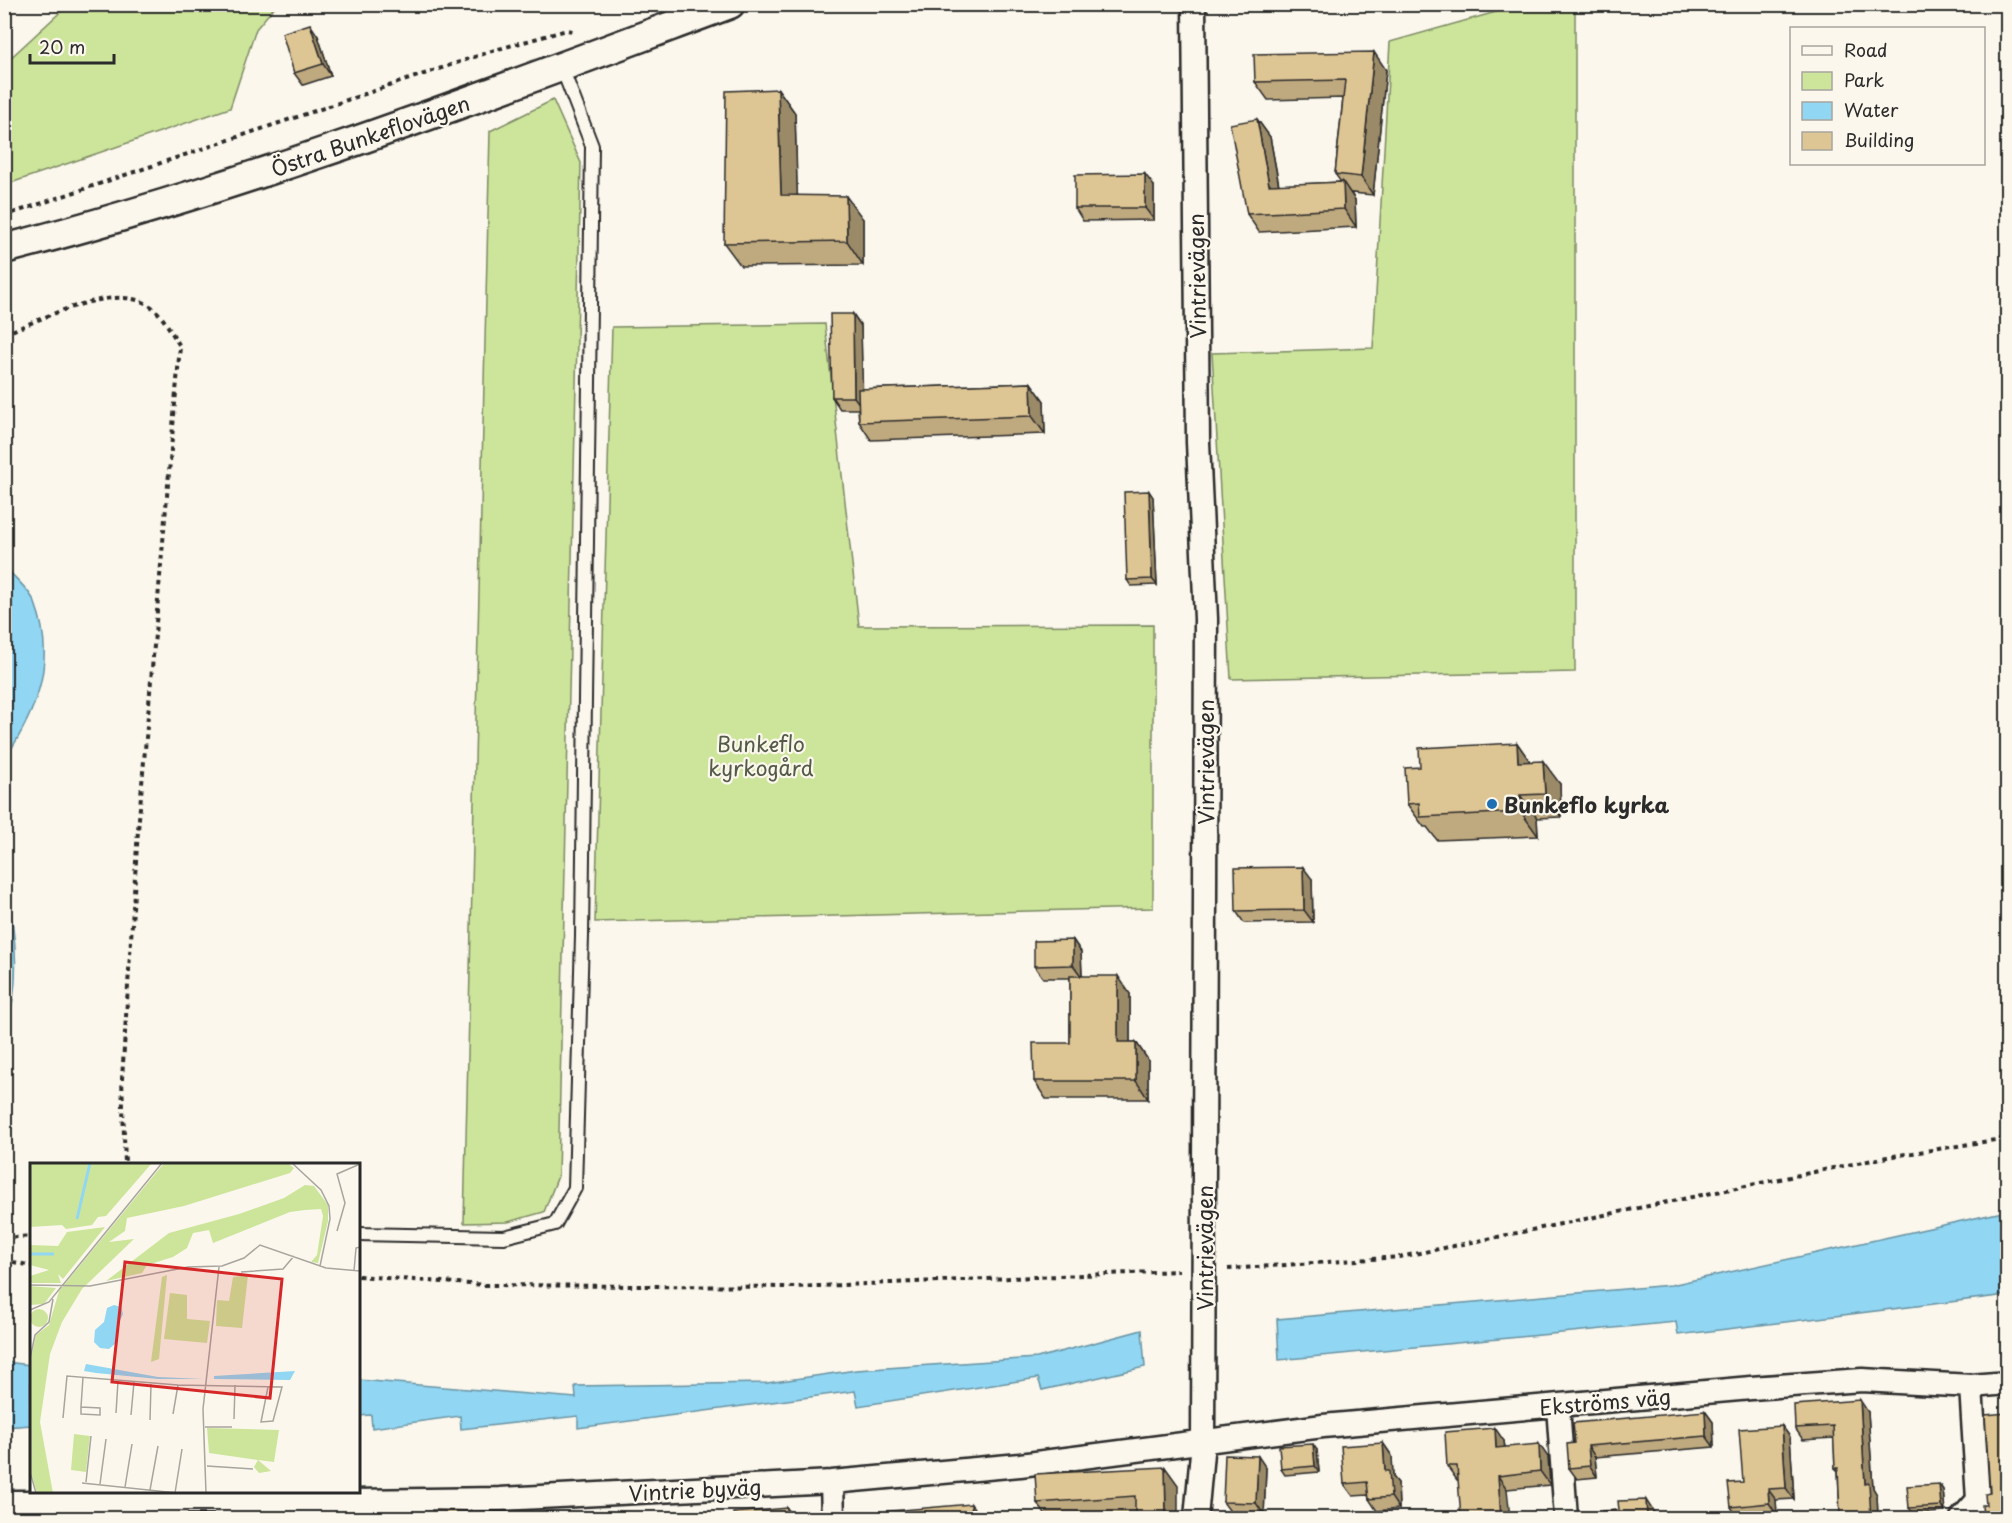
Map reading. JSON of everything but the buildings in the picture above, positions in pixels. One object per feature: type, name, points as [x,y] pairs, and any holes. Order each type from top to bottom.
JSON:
[{"type":"street","name":"Östra Bunkeflovägen","points":[[4,249],[67,233],[292,164],[562,68],[730,4]]},
{"type":"street","name":"Vintrievägen","points":[[1194,4],[1198,442],[1206,619],[1203,1442],[1196,1518]]},
{"type":"street","name":"Ekströms väg","points":[[1203,1442],[1323,1426],[1862,1380],[1971,1386],[2007,1383]]},
{"type":"street","points":[[1962,1518],[1977,1500],[1971,1386]]},
{"type":"street","points":[[1558,1406],[1566,1518]]},
{"type":"street","name":"Vintrie byväg","points":[[4,1502],[74,1510],[498,1509],[1020,1465],[1203,1442]]},
{"type":"street","points":[[832,1482],[833,1518]]},
{"type":"lane","points":[[360,1234],[504,1237],[555,1224],[575,1188],[582,936],[592,146],[562,68]]},
{"type":"path","points":[[4,216],[484,54],[567,30],[593,35],[601,53]]},
{"type":"path","points":[[4,334],[87,301],[131,298],[153,308],[180,346],[137,854],[122,1079],[125,1163]]},
{"type":"path","points":[[4,1239],[30,1236]]},
{"type":"path","points":[[4,1260],[30,1266]]},
{"type":"green space","points":[[1524,4],[1575,5],[1575,672],[1231,679],[1212,353],[1373,348],[1390,42]]},
{"type":"green space","points":[[68,5],[276,5],[256,29],[230,108],[5,185],[5,63]]},
{"type":"green space","points":[[553,100],[581,163],[558,1176],[544,1212],[508,1222],[464,1223],[490,131]]},
{"type":"green space","name":"Bunkeflo kyrkogård","points":[[825,324],[859,626],[1153,625],[1153,908],[595,922],[612,327]]},
{"type":"water","points":[[5,569],[20,582],[35,603],[41,624],[44,665],[34,703],[5,759]]},
{"type":"water","points":[[5,893],[13,926],[16,962],[13,998],[5,1030]]},
{"type":"water","points":[[2007,1211],[2007,1295],[1678,1335],[1676,1322],[1279,1360],[1277,1319],[1671,1285]]},
{"type":"water","points":[[1142,1330],[1145,1367],[1042,1390],[1038,1378],[858,1406],[855,1391],[578,1428],[578,1416],[461,1429],[460,1416],[372,1428],[371,1415],[360,1416],[360,1380],[576,1398],[575,1386],[767,1383],[856,1370],[1037,1358]]},
{"type":"water","points":[[5,1362],[30,1365],[30,1425],[5,1427]]},
{"type":"place","name":"Bunkeflo kyrka","points":[[1492,804]]}]
